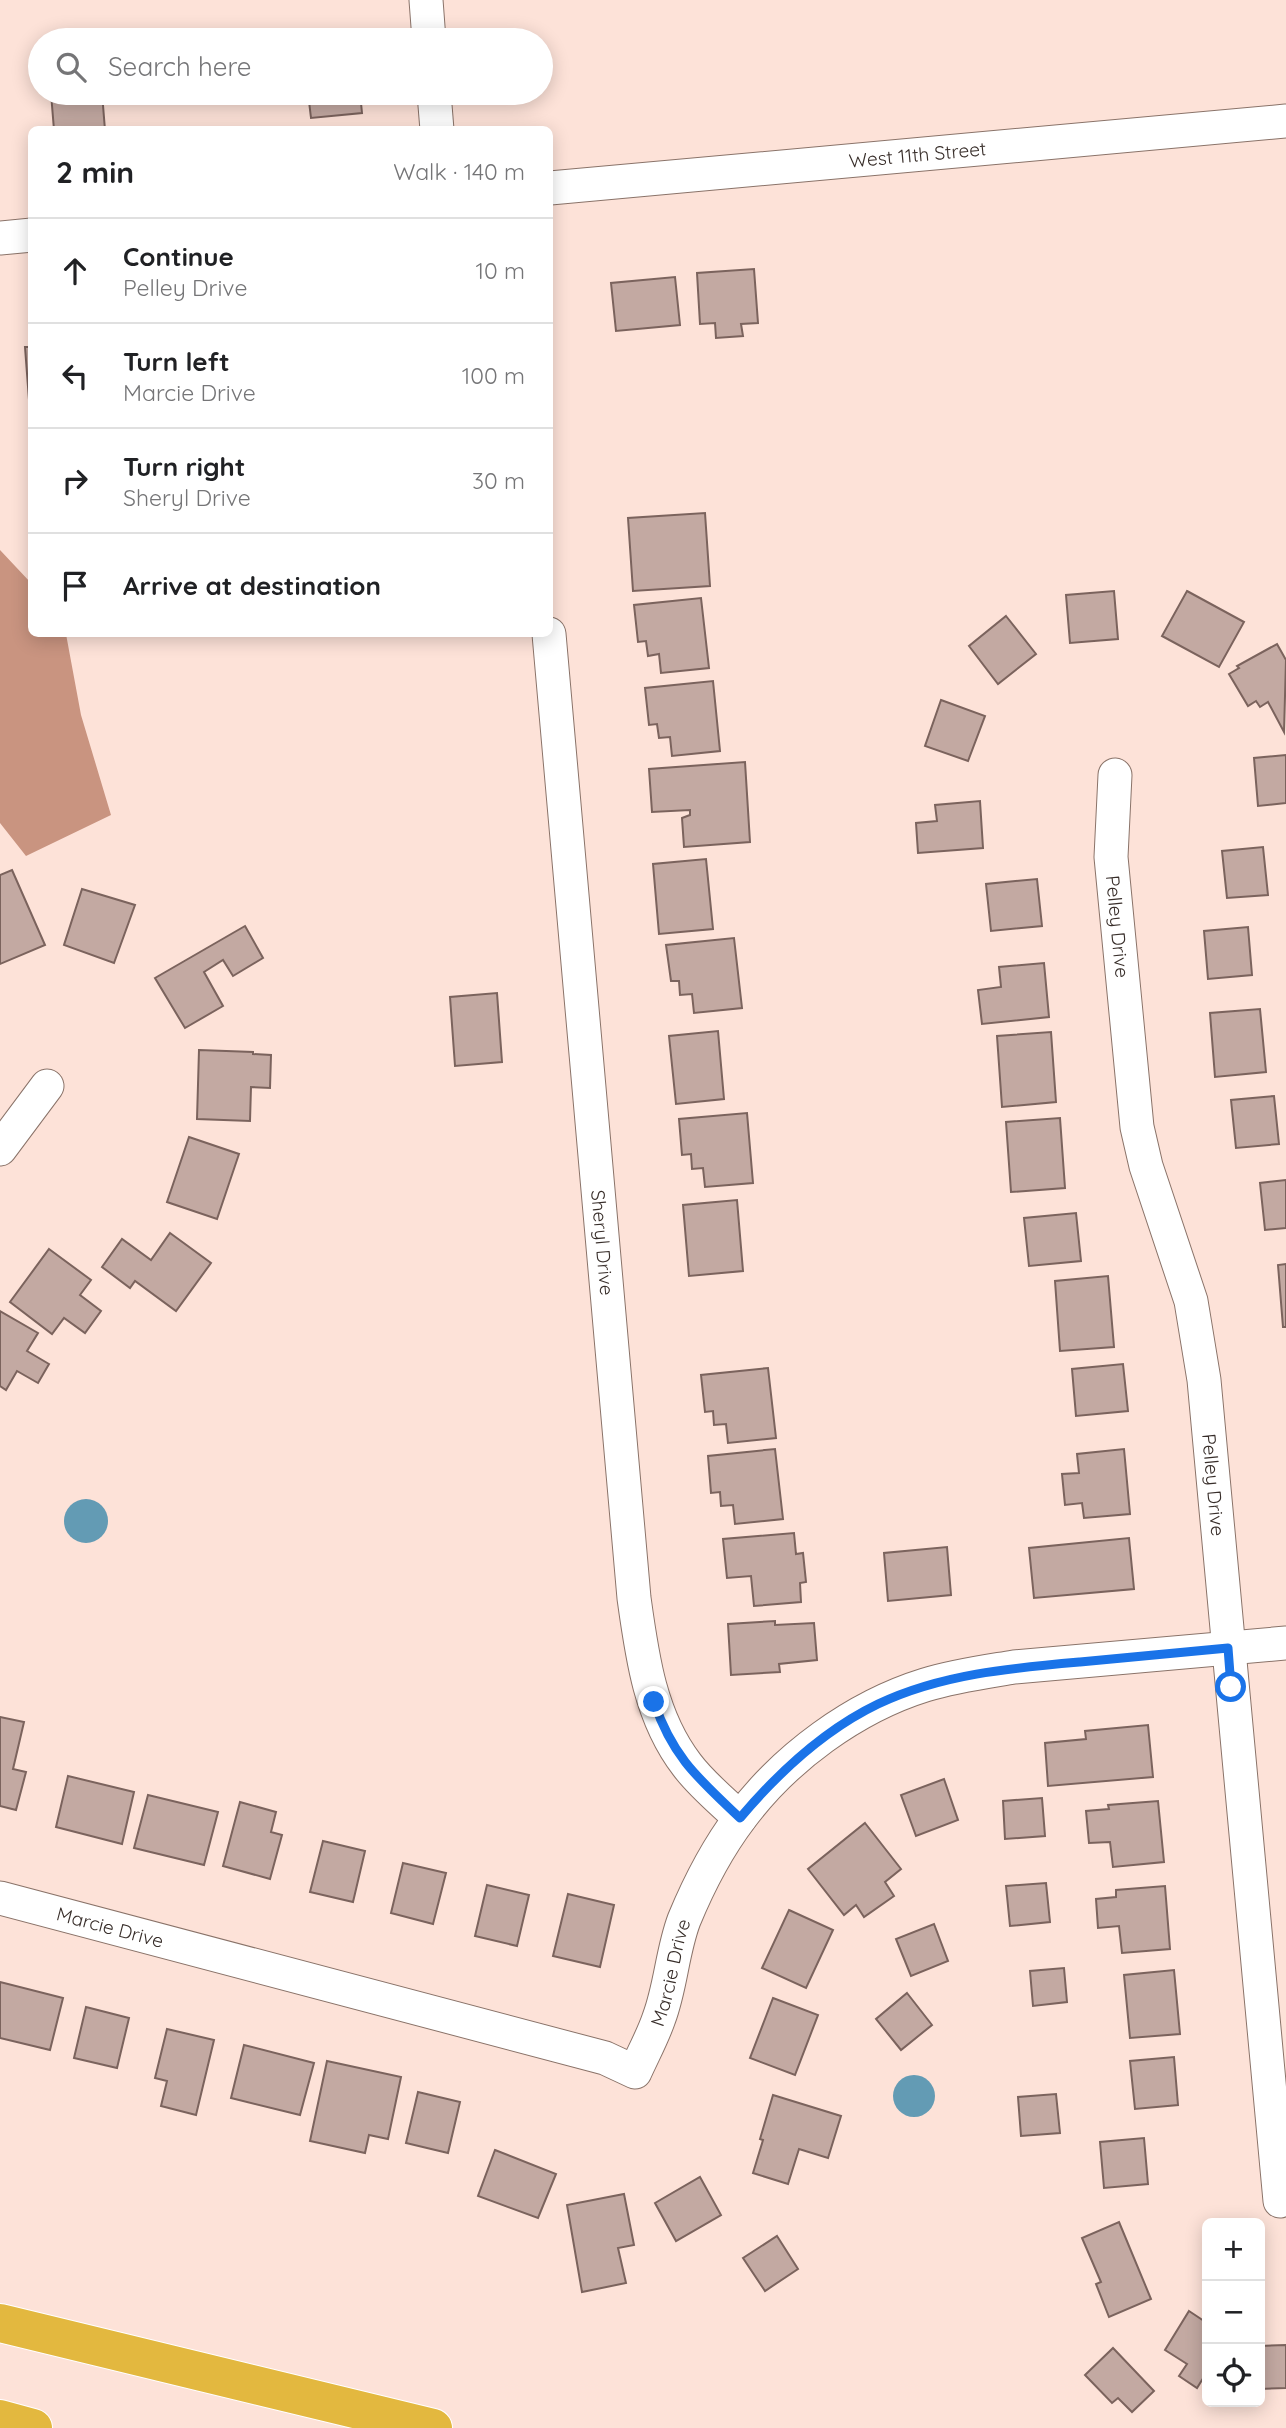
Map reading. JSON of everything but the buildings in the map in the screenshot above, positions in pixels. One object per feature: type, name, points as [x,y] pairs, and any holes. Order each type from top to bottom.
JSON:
[{"type":"highway","points":[[0,2304],[187,2367]]},
{"type":"highway","points":[[0,2323],[433,2428]]},
{"type":"highway","points":[[0,2419],[33,2428]]},
{"type":"street","points":[[426,0],[428,28]]},
{"type":"street","points":[[435,105],[437,126]]},
{"type":"street","name":"West 11th Street","points":[[553,188],[1286,121]]},
{"type":"street","points":[[0,238],[28,235]]},
{"type":"street","name":"Sheryl Drive","points":[[549,637],[639,1637],[649,1684],[664,1730],[688,1767],[740,1818]]},
{"type":"street","name":"Pelley Drive","points":[[1115,775],[1111,857],[1137,1127],[1146,1166],[1191,1301],[1199,1342],[1280,2201]]},
{"type":"street","points":[[0,1149],[47,1086]]},
{"type":"street","name":"Marcie Drive","points":[[0,1898],[593,2054],[635,2072],[660,2018],[674,1951],[684,1921],[697,1892],[740,1818],[758,1796],[801,1755],[837,1728],[877,1704],[925,1685],[972,1674],[1014,1667],[1286,1643]]},
{"type":"shaded area","points":[[0,550],[28,580],[28,637],[67,637],[81,715],[111,815],[26,856],[0,823]]},
{"type":"water","points":[[86,1499],[101,1506],[108,1521],[101,1536],[86,1543],[71,1536],[64,1521],[71,1506]]},
{"type":"water","points":[[914,2075],[929,2081],[935,2096],[929,2111],[914,2117],[899,2111],[893,2096],[899,2081]]},
{"type":"route","points":[[654,1702],[664,1730],[688,1767],[740,1818],[758,1796],[801,1755],[837,1728],[877,1704],[925,1685],[1014,1667],[1228,1648],[1231,1687]]}]
